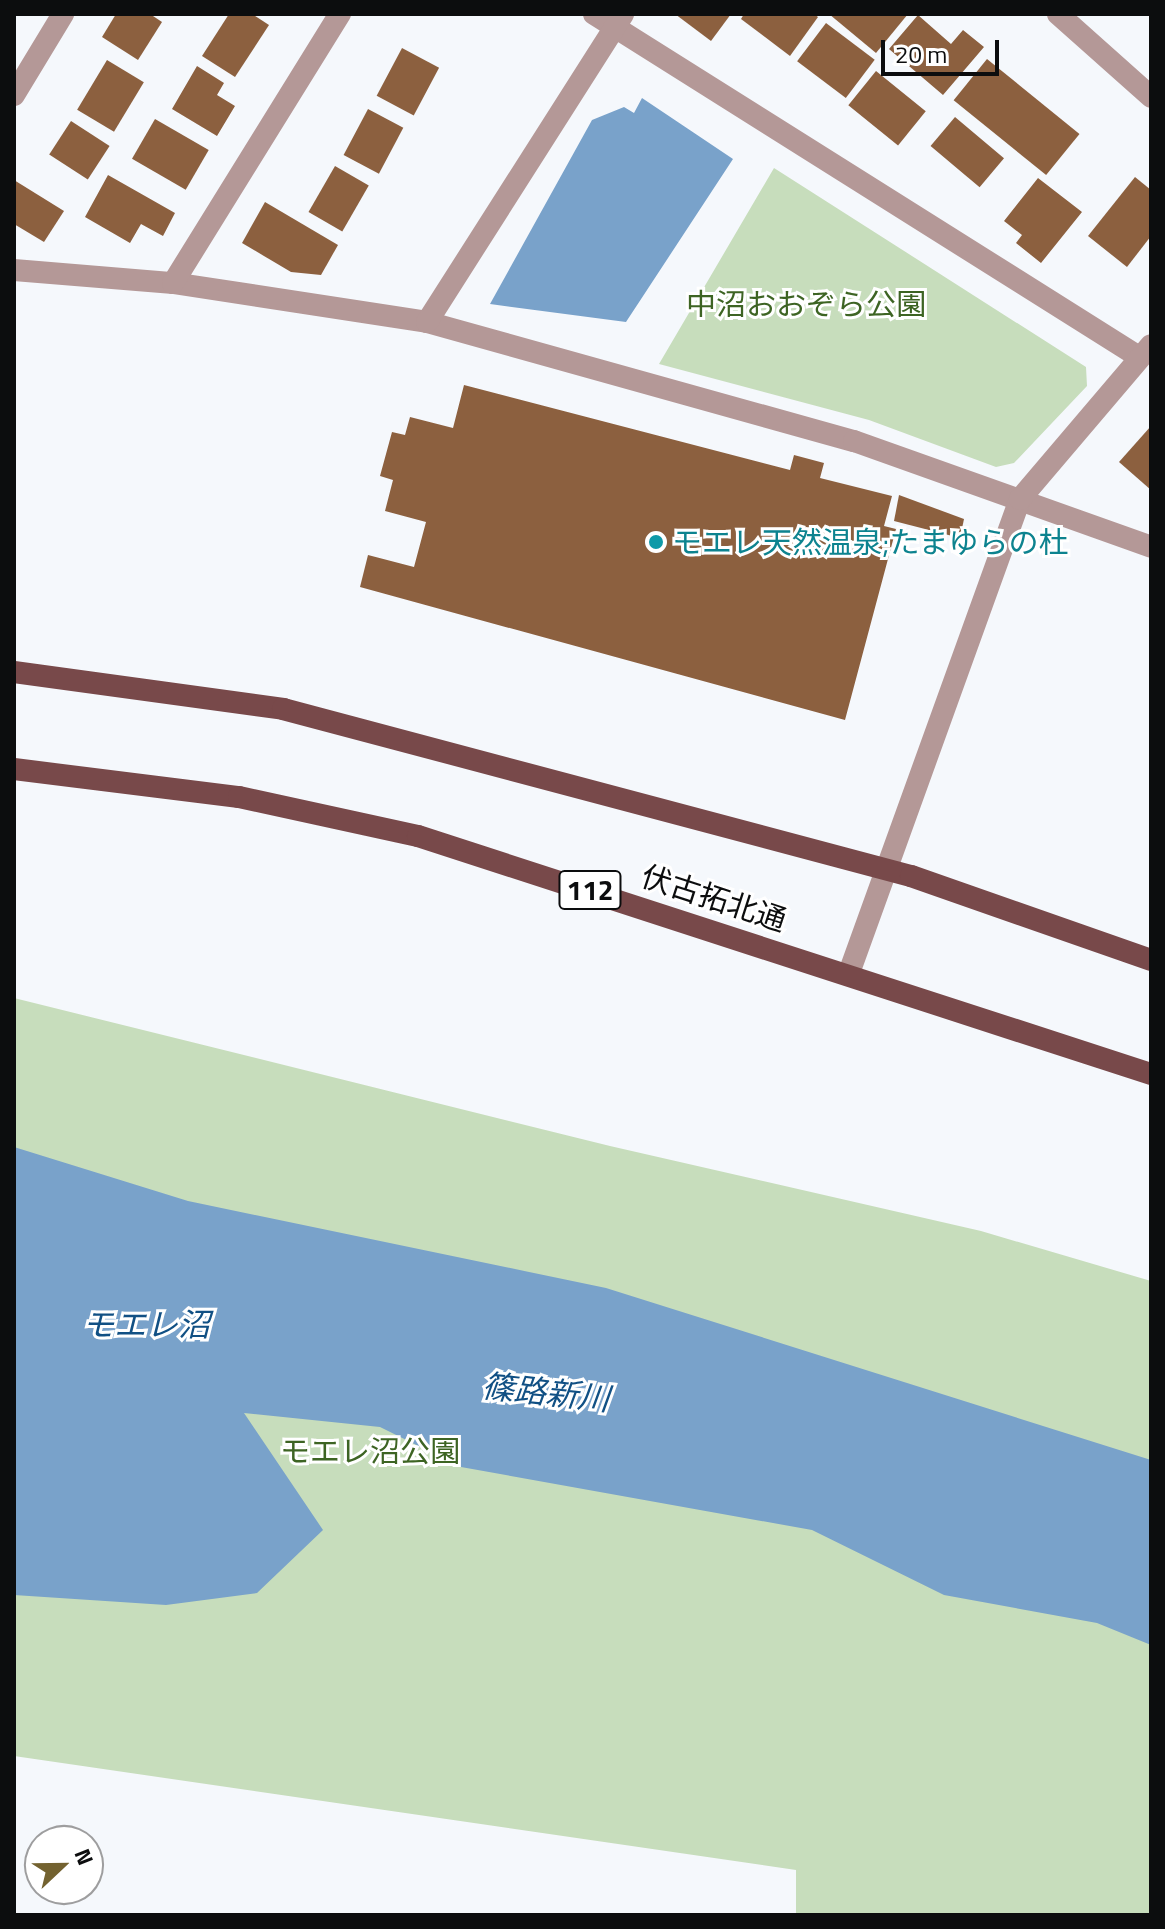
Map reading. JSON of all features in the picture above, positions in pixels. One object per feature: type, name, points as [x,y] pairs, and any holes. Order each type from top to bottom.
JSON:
[{"type":"main road","points":[[14,672],[283,709],[886,870],[1151,960]]},
{"type":"main road","name":"伏古拓北通","points":[[14,769],[239,797],[418,836],[849,973],[1151,1074]]},
{"type":"street","points":[[14,95],[63,14]]},
{"type":"street","points":[[173,283],[340,14]]},
{"type":"street","points":[[1058,14],[1151,97]]},
{"type":"street","points":[[427,322],[609,19],[1145,351],[1020,499],[849,973]]},
{"type":"street","points":[[14,270],[173,283],[427,322],[854,441],[1151,547]]},
{"type":"green space","name":"中沼おおぞら公園","points":[[774,168],[1086,367],[1087,386],[1014,463],[996,467],[869,420],[659,364]]},
{"type":"green space","name":"モエレ沼公園","points":[[14,998],[610,1146],[981,1231],[1151,1281],[1151,1915],[796,1915],[796,1870],[14,1756]]},
{"type":"water","points":[[642,98],[733,159],[626,322],[490,304],[592,120],[624,107],[634,113]]},
{"type":"water","name":"モエレ沼","points":[[14,1147],[188,1201],[606,1288],[1151,1460],[1151,1645],[1097,1623],[944,1595],[812,1530],[461,1467],[380,1427],[244,1413],[323,1530],[257,1593],[166,1605],[14,1595]]},
{"type":"building","points":[[116,14],[150,14],[162,22],[138,60],[102,37]]},
{"type":"building","points":[[229,14],[252,14],[269,25],[235,77],[202,56]]},
{"type":"building","points":[[675,14],[731,14],[711,41]]},
{"type":"building","points":[[744,14],[814,14],[818,17],[790,56],[741,19]]},
{"type":"building","points":[[829,14],[908,14],[876,53]]},
{"type":"building","points":[[918,15],[951,44],[963,30],[984,47],[943,95],[889,49]]},
{"type":"building","points":[[826,23],[875,60],[846,98],[797,61]]},
{"type":"building","points":[[402,48],[439,68],[414,115],[377,96]]},
{"type":"building","points":[[987,59],[1079,134],[1046,175],[954,100]]},
{"type":"building","points":[[107,60],[144,82],[114,132],[77,110]]},
{"type":"building","points":[[197,66],[224,83],[217,95],[235,106],[217,136],[172,109]]},
{"type":"building","points":[[876,71],[926,111],[898,145],[848,105]]},
{"type":"building","points":[[368,109],[403,128],[379,174],[344,155]]},
{"type":"building","points":[[955,117],[1004,158],[980,187],[931,146]]},
{"type":"building","points":[[155,119],[209,150],[186,190],[132,159]]},
{"type":"building","points":[[71,121],[110,146],[88,180],[49,155]]},
{"type":"building","points":[[335,166],[369,186],[342,231],[308,212]]},
{"type":"building","points":[[108,175],[175,213],[163,236],[141,224],[130,243],[85,217]]},
{"type":"building","points":[[1135,177],[1151,190],[1151,236],[1127,267],[1088,236]]},
{"type":"building","points":[[1038,178],[1082,212],[1041,263],[1016,243],[1022,235],[1004,221]]},
{"type":"building","points":[[14,180],[64,211],[44,242],[14,224]]},
{"type":"building","points":[[265,202],[338,245],[321,275],[291,272],[242,243]]},
{"type":"building","name":"モエレ天然温泉;たまゆらの杜","points":[[464,385],[790,470],[794,455],[824,463],[820,478],[892,496],[884,526],[896,529],[845,720],[360,587],[368,555],[414,567],[426,522],[385,511],[393,480],[380,476],[392,432],[405,435],[410,417],[453,428]]},
{"type":"building","points":[[1151,426],[1151,490],[1119,462]]},
{"type":"building","points":[[899,495],[964,519],[960,538],[894,521]]},
{"type":"place","name":"モエレ天然温泉;たまゆらの杜","points":[[656,542]]},
{"type":"water label","name":"篠路新川","points":[[546,1392]]}]
